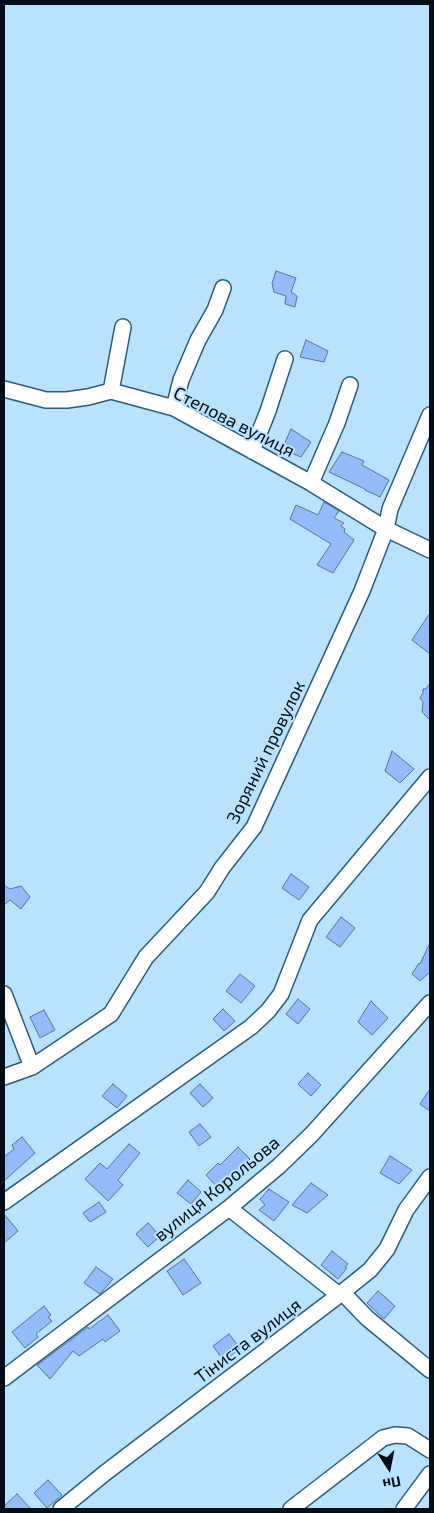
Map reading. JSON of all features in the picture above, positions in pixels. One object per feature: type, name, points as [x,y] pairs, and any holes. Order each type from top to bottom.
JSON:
[{"type":"street","points":[[174,408],[181,380],[198,340],[215,310],[223,288]]},
{"type":"street","points":[[111,391],[123,327]]},
{"type":"street","points":[[252,451],[268,411],[285,359]]},
{"type":"street","points":[[311,483],[337,423],[350,385]]},
{"type":"street","name":"Степова вулиця","points":[[4,389],[53,400],[88,397],[111,391],[174,408],[311,483],[386,529],[430,550]]},
{"type":"street","name":"Зоряний провулок","points":[[4,1077],[32,1067],[111,1014],[146,957],[208,892],[222,868],[254,827],[362,591],[386,529],[390,509],[430,415]]},
{"type":"street","points":[[4,1202],[251,1027],[268,1011],[281,994],[310,920],[430,777]]},
{"type":"street","points":[[4,994],[32,1067]]},
{"type":"street","name":"вулиця Корольова","points":[[4,1378],[229,1208],[279,1166],[312,1134],[430,1003]]},
{"type":"street","name":"Тіниста вулиця","points":[[61,1509],[105,1473],[370,1270],[387,1248],[406,1210],[430,1177]]},
{"type":"street","points":[[229,1208],[340,1294],[430,1370]]},
{"type":"street","points":[[290,1509],[383,1438],[395,1435],[408,1436],[430,1450]]},
{"type":"street","points":[[404,1509],[425,1490],[430,1474]]},
{"type":"building","points":[[276,271],[296,278],[291,292],[297,296],[295,307],[285,304],[286,296],[274,292],[272,283]]},
{"type":"building","points":[[306,340],[328,351],[324,362],[300,357]]},
{"type":"building","points":[[291,429],[311,442],[301,457],[282,449]]},
{"type":"building","points":[[342,452],[364,461],[362,465],[389,480],[380,497],[329,472]]},
{"type":"building","points":[[324,502],[339,511],[334,518],[344,523],[341,526],[345,529],[344,532],[354,540],[333,573],[317,565],[331,544],[290,519],[296,505],[318,515]]},
{"type":"building","points":[[430,613],[430,654],[412,640]]},
{"type":"building","points":[[430,683],[430,720],[422,712],[423,702],[420,698],[423,689],[426,689]]},
{"type":"building","points":[[392,751],[414,769],[400,783],[385,771]]},
{"type":"building","points":[[291,874],[309,887],[299,900],[282,888]]},
{"type":"building","points":[[4,885],[10,889],[21,886],[30,897],[21,909],[10,900],[4,905]]},
{"type":"building","points":[[341,917],[355,928],[340,947],[326,937]]},
{"type":"building","points":[[430,943],[430,972],[420,981],[412,974],[420,964]]},
{"type":"building","points":[[240,974],[255,986],[241,1003],[226,991]]},
{"type":"building","points":[[298,999],[310,1009],[298,1024],[286,1014]]},
{"type":"building","points":[[371,1001],[388,1018],[372,1035],[358,1022]]},
{"type":"building","points":[[223,1009],[235,1021],[224,1031],[213,1019]]},
{"type":"building","points":[[44,1010],[55,1030],[40,1038],[30,1017]]},
{"type":"building","points":[[308,1073],[321,1085],[311,1096],[298,1084]]},
{"type":"building","points":[[113,1084],[127,1096],[117,1108],[102,1096]]},
{"type":"building","points":[[200,1084],[213,1098],[203,1107],[190,1093]]},
{"type":"building","points":[[430,1089],[430,1111],[420,1104]]},
{"type":"building","points":[[200,1124],[211,1137],[199,1146],[189,1132]]},
{"type":"building","points":[[22,1137],[35,1153],[4,1181],[4,1157],[14,1149],[12,1145]]},
{"type":"building","points":[[129,1144],[140,1153],[118,1180],[123,1185],[108,1201],[85,1179],[100,1163],[107,1169]]},
{"type":"building","points":[[238,1147],[250,1159],[219,1189],[206,1175],[218,1163],[220,1165]]},
{"type":"building","points":[[390,1156],[412,1170],[399,1184],[380,1173]]},
{"type":"building","points":[[188,1180],[201,1192],[191,1204],[177,1193]]},
{"type":"building","points":[[311,1183],[328,1195],[307,1213],[292,1205]]},
{"type":"building","points":[[269,1189],[289,1202],[274,1221],[259,1210],[265,1205],[260,1199]]},
{"type":"building","points":[[99,1202],[106,1212],[90,1222],[83,1213]]},
{"type":"building","points":[[4,1214],[18,1231],[4,1243]]},
{"type":"building","points":[[148,1223],[160,1236],[148,1247],[136,1234]]},
{"type":"building","points":[[332,1251],[348,1264],[338,1279],[321,1265]]},
{"type":"building","points":[[184,1259],[201,1283],[183,1295],[167,1271]]},
{"type":"building","points":[[96,1267],[113,1279],[100,1294],[84,1283]]},
{"type":"building","points":[[378,1291],[395,1306],[384,1319],[367,1303]]},
{"type":"building","points":[[44,1306],[51,1315],[48,1317],[52,1321],[36,1334],[38,1337],[25,1348],[12,1332]]},
{"type":"building","points":[[108,1315],[120,1331],[105,1342],[103,1339],[79,1356],[73,1351],[50,1379],[37,1365],[88,1327],[89,1329]]},
{"type":"building","points":[[229,1334],[240,1348],[224,1361],[213,1346]]},
{"type":"building","points":[[48,1480],[62,1495],[47,1508],[34,1493]]},
{"type":"building","points":[[17,1494],[31,1509],[4,1509],[4,1506]]}]
